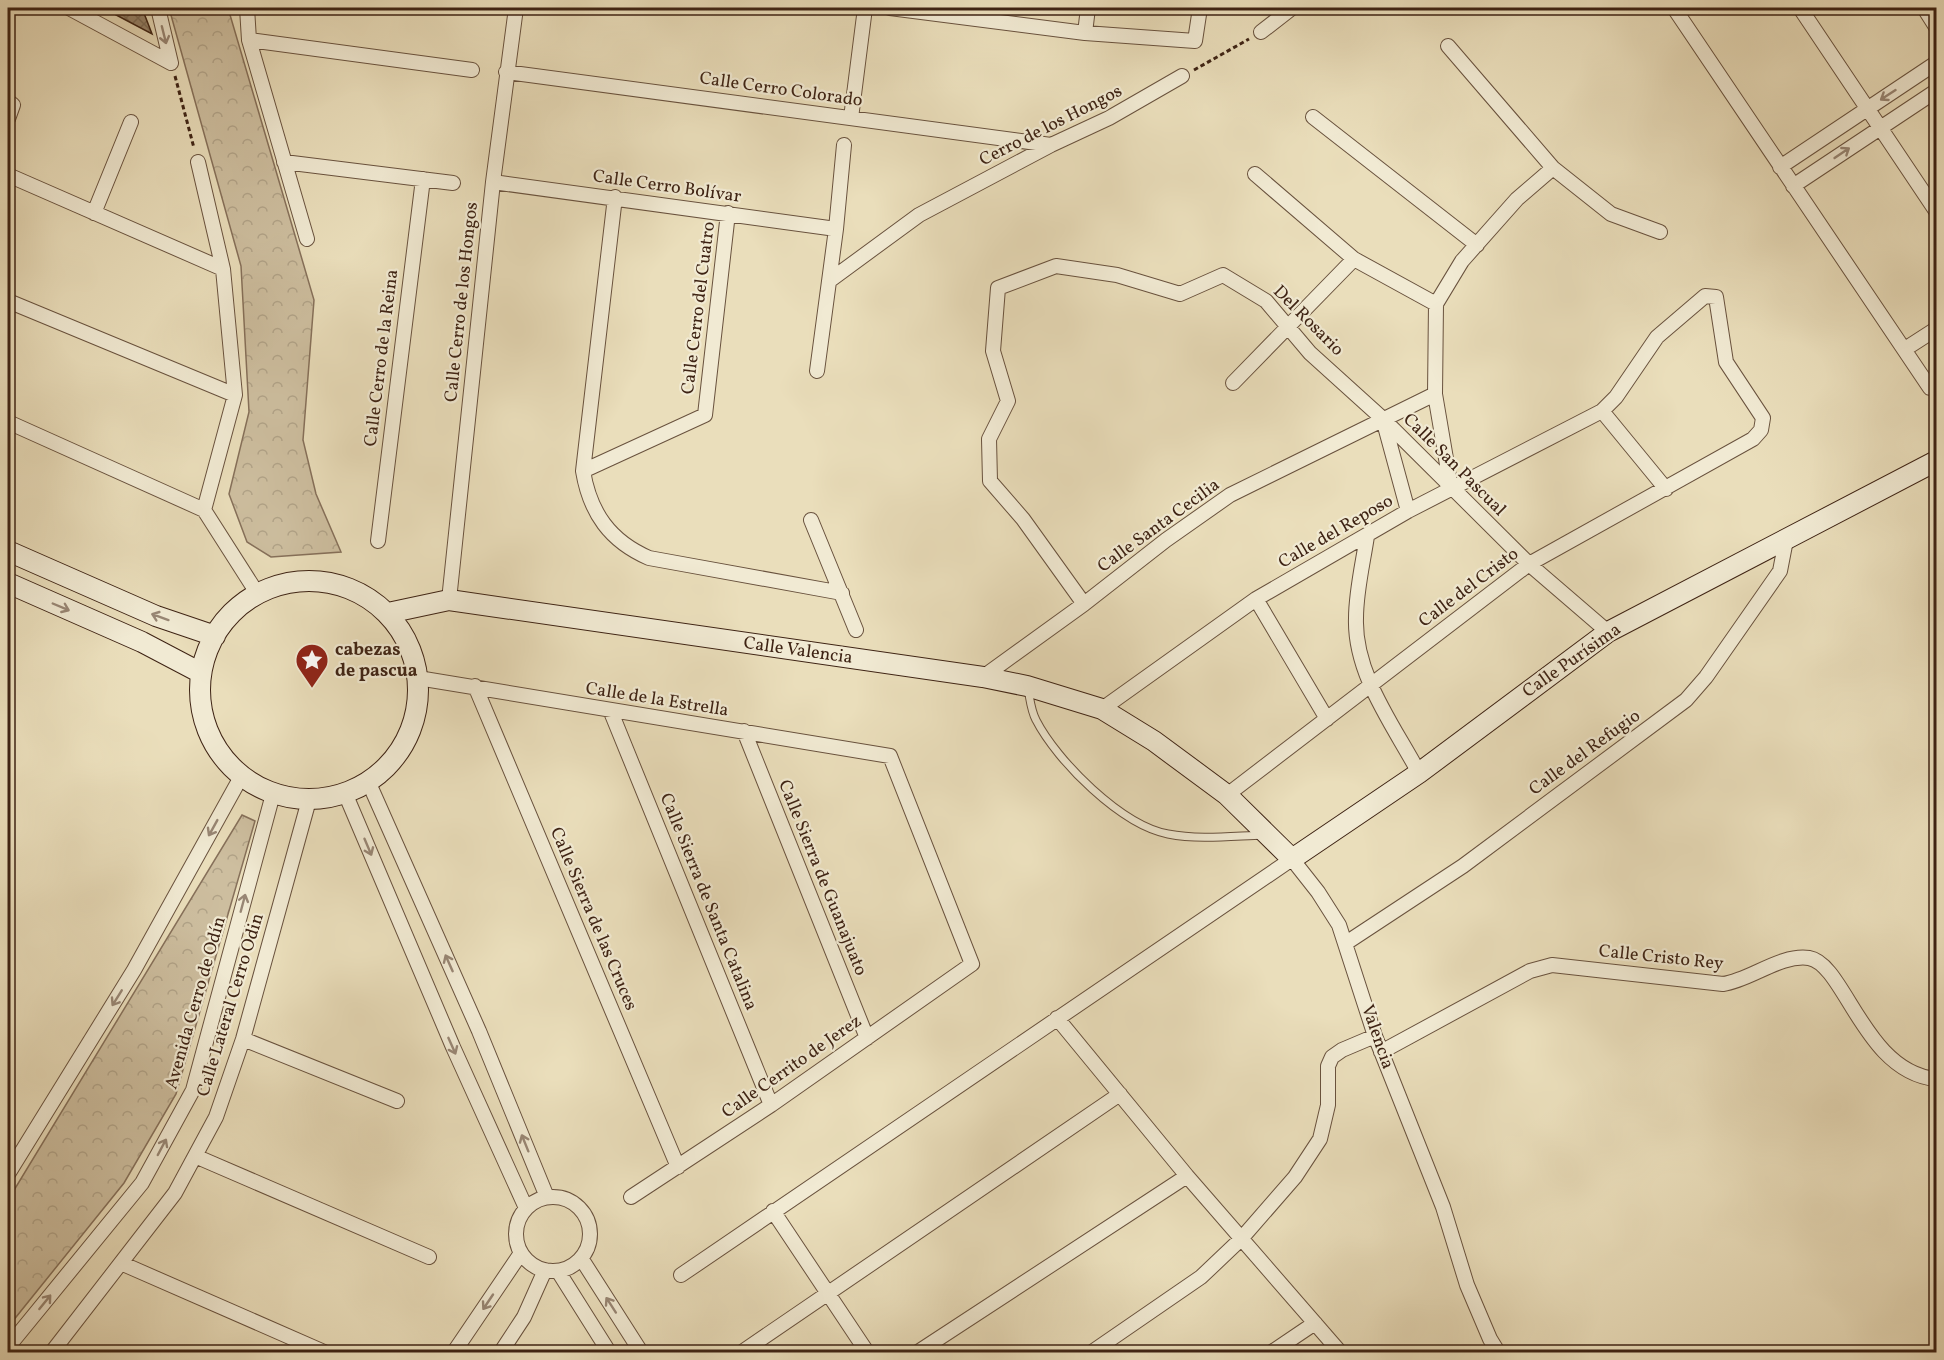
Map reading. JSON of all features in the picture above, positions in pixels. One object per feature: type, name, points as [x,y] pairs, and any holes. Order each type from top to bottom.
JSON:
[{"type":"street","points":[[69,8],[171,63]]},
{"type":"street","points":[[158,8],[171,63]]},
{"type":"street","points":[[247,8],[249,40],[307,239]]},
{"type":"street","name":"Calle Cerro de los Hongos","points":[[449,600],[493,182],[516,8]]},
{"type":"street","points":[[851,118],[865,8]]},
{"type":"street","points":[[890,8],[1085,33],[1196,41],[1200,8]]},
{"type":"street","points":[[1085,33],[1088,8]]},
{"type":"street","points":[[1261,33],[1292,8]]},
{"type":"street","points":[[1674,8],[1930,388]]},
{"type":"street","points":[[1800,8],[1936,211]]},
{"type":"street","points":[[1924,8],[1936,27]]},
{"type":"street","points":[[249,40],[472,69]]},
{"type":"street","points":[[1448,46],[1553,168],[1611,214],[1660,232]]},
{"type":"street","points":[[1780,167],[1936,63]]},
{"type":"street","name":"Calle Cerro Colorado","points":[[506,72],[1051,145]]},
{"type":"street","name":"Cerro de los Hongos","points":[[829,281],[919,215],[1051,145],[1109,118],[1182,76]]},
{"type":"street","points":[[1793,186],[1936,91]]},
{"type":"street","points":[[8,119],[10,103]]},
{"type":"street","points":[[1313,117],[1477,245]]},
{"type":"street","points":[[94,213],[131,122]]},
{"type":"street","points":[[817,371],[836,229],[844,145]]},
{"type":"street","points":[[198,162],[224,269],[235,395],[204,510]]},
{"type":"street","points":[[284,162],[453,183]]},
{"type":"street","points":[[1451,488],[1435,394],[1436,304],[1462,261],[1517,199],[1553,168]]},
{"type":"street","points":[[1255,174],[1354,259],[1436,304]]},
{"type":"street","points":[[8,175],[224,269]]},
{"type":"street","name":"Calle Cerro de la Reina","points":[[378,541],[423,179]]},
{"type":"street","name":"Calle Cerro Bolívar","points":[[493,182],[836,229]]},
{"type":"street","points":[[615,197],[583,471],[587,497],[597,515],[626,548],[649,558],[842,593]]},
{"type":"street","name":"Calle Cerro del Cuatro","points":[[583,471],[705,415],[728,213]]},
{"type":"street","points":[[1233,382],[1354,259]]},
{"type":"street","name":"Del Rosario","points":[[1084,604],[1023,519],[990,481],[989,440],[1008,401],[993,351],[998,288],[1056,266],[1117,275],[1180,294],[1223,275],[1266,302],[1286,328],[1383,419]]},
{"type":"street","name":"Calle del Cristo","points":[[1227,795],[1529,564],[1753,439],[1761,430],[1763,418],[1726,362],[1718,301],[1711,295],[1679,316],[1657,337],[1616,397],[1602,411]]},
{"type":"street","points":[[8,301],[235,395]]},
{"type":"street","points":[[1905,349],[1936,329]]},
{"type":"street","name":"Calle Santa Cecilia","points":[[983,677],[1230,495],[1435,394]]},
{"type":"street","points":[[1602,411],[1666,489]]},
{"type":"street","name":"Calle del Reposo","points":[[1102,709],[1256,599],[1408,511],[1602,411]]},
{"type":"street","points":[[1383,419],[1408,511]]},
{"type":"street","name":"Calle San Pascual","points":[[1383,419],[1529,564],[1608,632]]},
{"type":"street","points":[[8,422],[204,510],[257,593]]},
{"type":"street","name":"Calle Purísima","points":[[1292,859],[1419,773],[1608,632],[1936,461]]},
{"type":"street","points":[[812,520],[856,630]]},
{"type":"street","points":[[1367,536],[1355,620],[1358,646],[1371,685],[1419,773]]},
{"type":"street","name":"Calle del Refugio","points":[[1346,944],[1463,866],[1686,700],[1706,677],[1780,571],[1786,540]]},
{"type":"street","points":[[8,551],[156,616],[215,636]]},
{"type":"street","points":[[290,581],[326,581],[360,592],[388,613],[409,643],[418,678],[416,715],[402,748],[377,776],[345,793],[309,800],[273,794],[241,777],[217,750],[202,716],[201,673],[209,645],[228,615],[257,593],[290,581]]},
{"type":"street","points":[[8,584],[142,642],[201,673]]},
{"type":"street","points":[[1256,599],[1327,719]]},
{"type":"street","name":"Calle Valencia","points":[[388,613],[449,600],[983,677],[1027,686],[1102,709],[1189,766]]},
{"type":"street","name":"Calle de la Estrella","points":[[418,678],[475,686],[611,712],[744,731],[890,756],[972,964]]},
{"type":"street","name":"Calle Sierra de las Cruces","points":[[475,686],[678,1167]]},
{"type":"street","name":"Calle Sierra de Santa Catalina","points":[[611,712],[771,1105]]},
{"type":"street","name":"Calle Sierra de Guanajuato","points":[[744,731],[867,1038]]},
{"type":"street","name":"Valencia","points":[[1189,766],[1227,795],[1292,859],[1318,892],[1339,925],[1375,1036],[1443,1207],[1467,1286],[1490,1340],[1498,1353]]},
{"type":"street","points":[[8,1174],[134,970],[241,777]]},
{"type":"street","points":[[368,781],[479,1031],[547,1197]]},
{"type":"street","points":[[345,793],[453,1047],[526,1208]]},
{"type":"street","name":"Avenida Cerro de Odín","points":[[8,1347],[142,1183],[193,1090],[273,794]]},
{"type":"street","name":"Calle Lateral Cerro Odin","points":[[52,1353],[123,1264],[175,1193],[216,1117],[243,1040],[309,800]]},
{"type":"street","points":[[681,1275],[1292,859]]},
{"type":"street","name":"Calle Cristo Rey","points":[[1381,1052],[1530,971],[1551,965],[1723,984],[1737,982],[1794,958],[1811,958],[1826,965],[1866,1031],[1893,1059],[1914,1074],[1936,1079]]},
{"type":"street","name":"Calle Cerrito de Jerez","points":[[632,1197],[771,1105],[972,964]]},
{"type":"street","points":[[1057,1018],[1187,1176],[1340,1353]]},
{"type":"street","points":[[1092,1353],[1201,1277],[1241,1239],[1295,1177],[1320,1139],[1328,1105],[1328,1066],[1332,1057],[1342,1050],[1375,1036]]},
{"type":"street","points":[[243,1040],[397,1101]]},
{"type":"street","points":[[742,1353],[1120,1094]]},
{"type":"street","points":[[195,1156],[429,1257]]},
{"type":"street","points":[[918,1353],[1187,1176]]},
{"type":"street","points":[[501,1353],[551,1271],[581,1258],[590,1242],[589,1224],[580,1208],[565,1198],[547,1197],[526,1208],[517,1225],[516,1235],[521,1253],[535,1267],[551,1271],[609,1353]]},
{"type":"street","points":[[773,1211],[867,1353]]},
{"type":"street","points":[[454,1353],[521,1253]]},
{"type":"street","points":[[581,1258],[641,1353]]},
{"type":"street","points":[[123,1264],[324,1353]]},
{"type":"street","points":[[1272,1353],[1315,1323]]},
{"type":"lane","points":[[1027,686],[1034,717],[1045,736],[1082,781],[1126,816],[1166,834],[1205,837],[1266,835]]},
{"type":"path","points":[[1182,76],[1261,33]]},
{"type":"path","points":[[171,63],[198,162]]},
{"type":"green space","points":[[169,8],[228,8],[314,300],[303,440],[316,494],[341,552],[271,557],[247,542],[229,494],[249,412],[241,266]]},
{"type":"green space","points":[[242,815],[255,821],[176,1094],[124,1183],[8,1327],[8,1200]]},
{"type":"building","points":[[103,8],[142,8],[152,34]]},
{"type":"place","name":"cabezas de pascua","points":[[312,689]]}]
